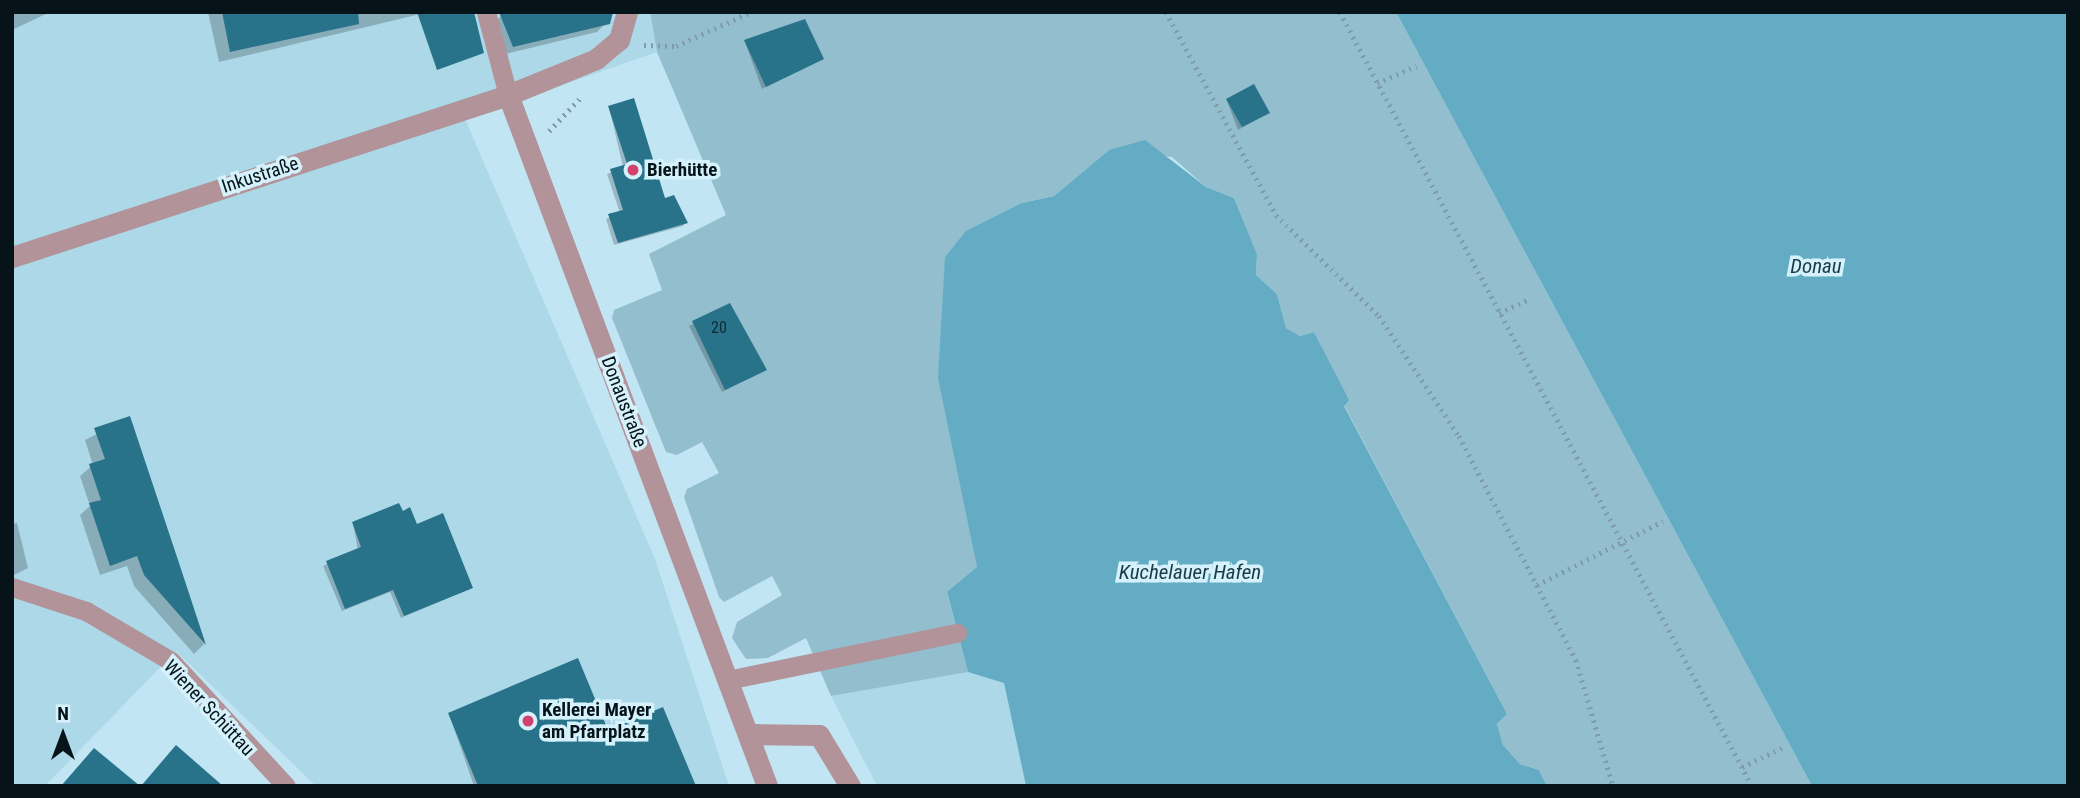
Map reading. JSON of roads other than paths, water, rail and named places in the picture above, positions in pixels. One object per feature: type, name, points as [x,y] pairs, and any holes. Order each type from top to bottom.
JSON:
[{"type":"street","points":[[508,95],[596,59],[619,40],[627,12]]},
{"type":"street","name":"Inkustraße","points":[[12,257],[508,95]]},
{"type":"street","name":"Donaustraße","points":[[508,95],[732,679],[767,786]]},
{"type":"street","points":[[751,734],[818,736],[850,786]]},
{"type":"lane","points":[[486,12],[508,95]]},
{"type":"lane","name":"Wiener Schüttau","points":[[12,587],[86,611],[171,662],[286,786]]},
{"type":"lane","points":[[732,679],[957,633]]},
{"type":"water","name":"Donau","points":[[1396,12],[2068,12],[2068,786],[1812,786]]},
{"type":"water","name":"Kuchelauer Hafen","points":[[1145,140],[1206,187],[1234,198],[1257,254],[1256,275],[1277,294],[1286,328],[1300,336],[1314,332],[1349,400],[1344,406],[1507,714],[1497,724],[1503,745],[1520,764],[1539,770],[1547,786],[1026,786],[1004,683],[968,672],[947,592],[977,567],[938,378],[945,257],[966,231],[1022,203],[1054,196],[1109,150]]},
{"type":"place","name":"Bierhütte","points":[[633,170]]},
{"type":"place","name":"Kellerei Mayer am Pfarrplatz","points":[[528,721]]}]
